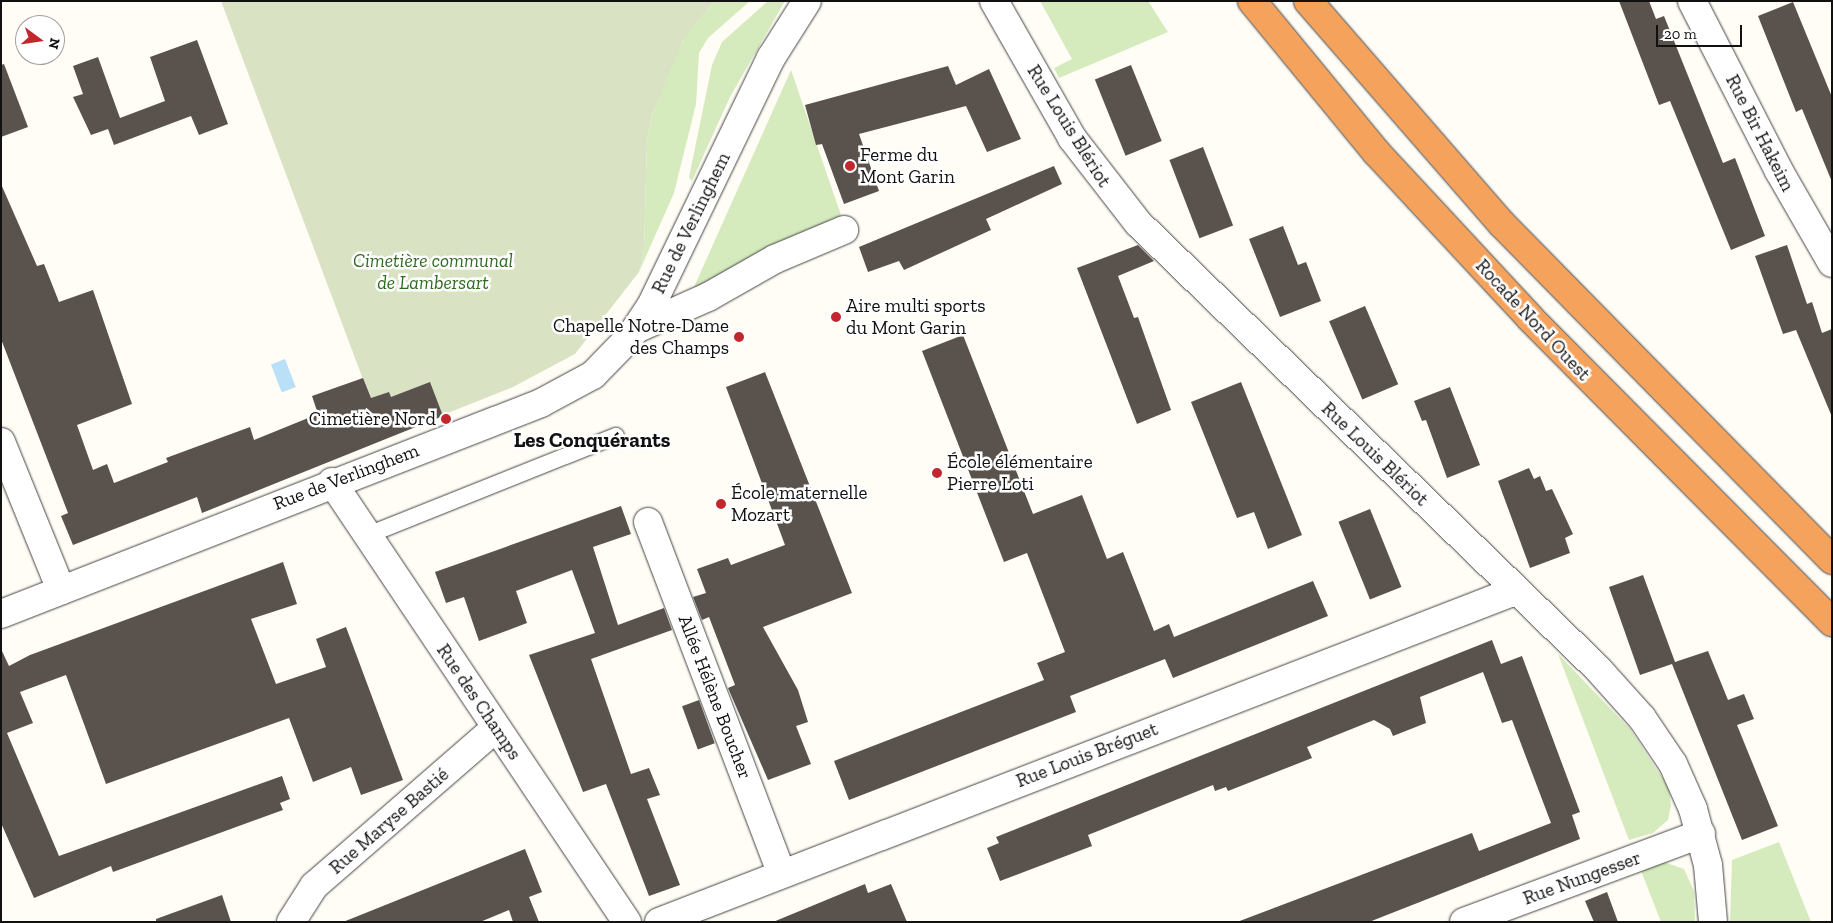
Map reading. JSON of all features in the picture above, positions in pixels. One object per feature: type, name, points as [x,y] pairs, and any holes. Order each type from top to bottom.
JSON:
[{"type":"highway","name":"Rocade Nord Ouest","points":[[1252,1],[1376,152],[1517,303],[1832,622]]},
{"type":"highway","points":[[1308,1],[1502,224],[1832,560]]},
{"type":"street","name":"Rue de Verlinghem","points":[[1,614],[570,389],[605,364],[636,329],[771,58],[807,1]]},
{"type":"street","name":"Rue Louis Blériot","points":[[994,1],[1072,138],[1138,223],[1515,591],[1598,669],[1642,718],[1684,786],[1701,834],[1713,922]]},
{"type":"street","name":"Rue Bir Hakeim","points":[[1692,1],[1779,171],[1832,263]]},
{"type":"street","points":[[636,329],[708,298],[775,259],[844,230]]},
{"type":"street","points":[[1,442],[62,590]]},
{"type":"street","name":"Rue des Champs","points":[[332,482],[627,922]]},
{"type":"street","name":"Allée Hélène Boucher","points":[[648,522],[781,872]]},
{"type":"street","name":"Rue Louis Bréguet","points":[[659,922],[781,872],[1515,591]]},
{"type":"street","name":"Rue Maryse Bastié","points":[[292,922],[314,886],[496,728]]},
{"type":"street","name":"Rue Nungesser","points":[[1464,922],[1701,834]]},
{"type":"lane","points":[[368,535],[616,436]]},
{"type":"green space","name":"Cimetière communal de Lambersart","points":[[221,1],[714,1],[683,41],[653,111],[647,140],[644,251],[639,272],[575,354],[513,387],[385,438]]},
{"type":"green space","points":[[714,1],[750,1],[708,38],[699,53],[696,104],[674,193],[639,272],[644,251],[647,140],[653,111],[665,75],[685,38]]},
{"type":"green space","points":[[768,1],[785,1],[730,97],[692,181],[689,177],[712,65],[722,42]]},
{"type":"green space","points":[[1040,1],[1148,1],[1168,32],[1059,78],[1054,68],[1072,59]]},
{"type":"green space","points":[[791,70],[842,218],[690,296]]},
{"type":"green space","points":[[1558,654],[1630,729],[1669,788],[1671,805],[1668,820],[1653,833],[1629,840]]},
{"type":"green space","points":[[1779,842],[1811,922],[1730,922],[1732,860]]},
{"type":"green space","points":[[1664,862],[1684,869],[1694,891],[1695,922],[1661,922],[1640,868]]},
{"type":"water","points":[[285,359],[296,387],[282,392],[271,364]]},
{"type":"building","points":[[1619,1],[1649,1],[1656,19],[1664,16],[1723,163],[1735,158],[1765,236],[1731,250],[1670,101],[1659,105]]},
{"type":"building","points":[[1793,2],[1832,97],[1832,182],[1802,109],[1796,112],[1758,16]]},
{"type":"building","points":[[197,40],[228,124],[199,135],[191,116],[114,145],[108,129],[91,135],[73,97],[83,94],[73,66],[98,57],[120,118],[165,101],[150,57]]},
{"type":"building","points":[[4,64],[28,127],[1,137],[1,65]]},
{"type":"building","points":[[1131,65],[1162,141],[1126,156],[1095,80]]},
{"type":"building","points":[[948,66],[956,85],[989,69],[1021,139],[987,152],[966,106],[859,134],[879,191],[844,204],[822,144],[816,145],[805,105]]},
{"type":"building","points":[[1203,147],[1233,225],[1199,238],[1169,160]]},
{"type":"building","points":[[1054,166],[1062,184],[986,219],[991,230],[904,270],[899,261],[868,272],[859,247]]},
{"type":"building","points":[[1,184],[37,266],[44,264],[59,302],[93,290],[132,404],[77,425],[93,470],[107,464],[114,483],[168,462],[166,458],[250,427],[254,440],[318,414],[312,396],[363,378],[371,398],[389,392],[391,397],[430,382],[443,416],[202,513],[197,497],[73,545],[61,516],[68,513],[1,339]]},
{"type":"building","points":[[1283,226],[1298,265],[1306,262],[1321,301],[1280,317],[1249,239]]},
{"type":"building","points":[[1138,245],[1154,261],[1118,276],[1134,318],[1138,317],[1171,410],[1137,424],[1077,268]]},
{"type":"building","points":[[1787,245],[1807,304],[1812,302],[1822,333],[1832,329],[1832,417],[1796,330],[1783,334],[1755,256]]},
{"type":"building","points":[[1365,306],[1398,384],[1362,399],[1329,321]]},
{"type":"building","points":[[963,335],[1033,514],[1082,495],[1107,559],[1123,552],[1154,631],[1169,624],[1174,637],[1313,581],[1328,616],[1173,678],[1165,659],[1070,696],[1076,712],[849,800],[834,761],[1044,680],[1037,663],[1065,652],[1027,553],[1004,562],[922,351]]},
{"type":"building","points":[[765,372],[852,593],[763,627],[798,690],[808,722],[796,726],[811,764],[768,780],[728,688],[735,685],[709,617],[702,620],[693,597],[706,593],[697,569],[728,558],[731,565],[785,545],[726,387]]},
{"type":"building","points":[[1241,382],[1302,535],[1268,549],[1254,512],[1237,518],[1191,402]]},
{"type":"building","points":[[1450,387],[1480,465],[1447,478],[1426,420],[1422,421],[1414,401]]},
{"type":"building","points":[[1529,468],[1534,479],[1540,476],[1546,491],[1552,489],[1573,534],[1565,538],[1570,553],[1530,568],[1498,481]]},
{"type":"building","points":[[621,506],[631,534],[593,547],[618,625],[664,608],[672,630],[591,659],[631,774],[649,768],[660,795],[647,799],[680,885],[649,896],[606,784],[583,792],[529,655],[595,633],[572,570],[516,591],[527,623],[479,641],[464,597],[446,603],[435,572]]},
{"type":"building","points":[[1370,509],[1401,587],[1370,600],[1338,522]]},
{"type":"building","points":[[283,562],[297,604],[251,619],[276,684],[326,667],[316,639],[346,627],[403,780],[361,795],[351,767],[313,782],[289,718],[106,784],[66,675],[20,692],[33,723],[7,733],[59,856],[282,776],[290,799],[280,803],[283,810],[113,872],[111,866],[34,898],[1,823],[1,649],[9,666],[30,655]]},
{"type":"building","points":[[1643,575],[1675,662],[1708,651],[1728,700],[1744,694],[1754,719],[1737,725],[1778,826],[1742,840],[1672,664],[1640,675],[1609,587]]},
{"type":"building","points":[[1492,640],[1501,664],[1522,656],[1580,812],[1572,815],[1580,839],[1369,922],[1237,922],[1472,833],[1479,851],[1551,823],[1512,720],[1502,723],[1483,672],[1420,697],[1426,723],[1393,736],[1390,729],[1374,720],[1307,747],[1312,758],[1228,791],[1226,787],[1215,791],[1213,785],[1088,835],[1092,846],[1000,881],[987,848],[999,843],[996,837]]},
{"type":"building","points":[[699,700],[715,743],[698,749],[682,706]]},
{"type":"building","points":[[525,849],[542,892],[529,897],[539,922],[513,922],[509,910],[480,922],[343,922]]},
{"type":"building","points":[[865,884],[868,893],[891,884],[907,922],[773,922]]},
{"type":"building","points":[[1607,892],[1618,922],[1594,922],[1585,901]]},
{"type":"building","points":[[222,895],[231,922],[156,922],[156,919]]},
{"type":"place","name":"Ferme du Mont Garin","points":[[850,166]]},
{"type":"place","name":"Aire multi sports du Mont Garin","points":[[836,317]]},
{"type":"place","name":"Chapelle Notre-Dame des Champs","points":[[739,337]]},
{"type":"place","name":"Cimetière Nord","points":[[446,419]]},
{"type":"place","name":"École élémentaire Pierre Loti","points":[[937,473]]},
{"type":"place","name":"École maternelle Mozart","points":[[721,504]]},
{"type":"district","name":"Les Conquérants","points":[[592,440]]}]
